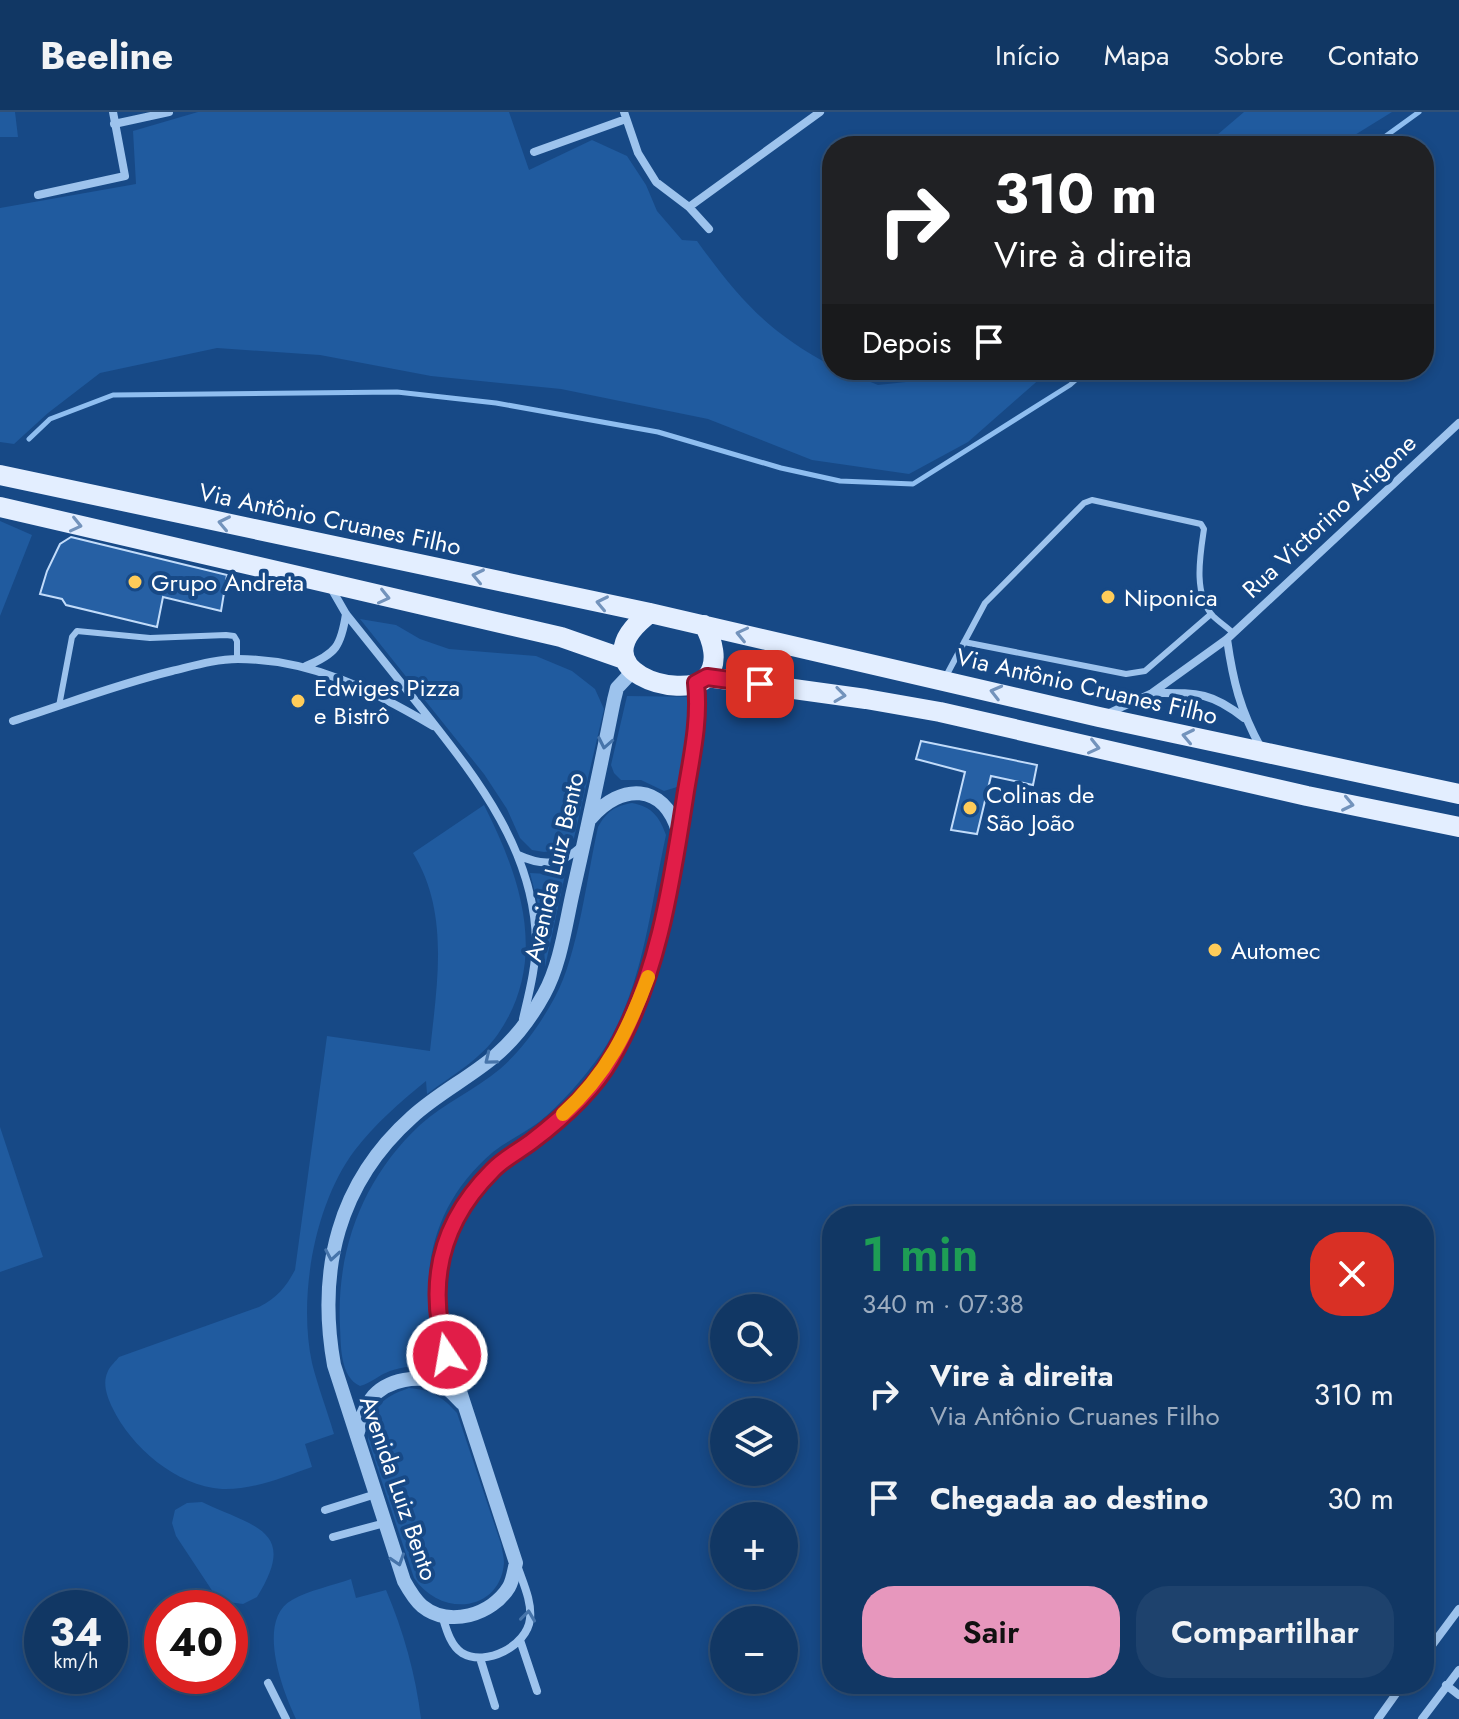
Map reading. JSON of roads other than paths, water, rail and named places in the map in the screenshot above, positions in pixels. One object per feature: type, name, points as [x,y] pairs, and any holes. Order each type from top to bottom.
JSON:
[{"type":"main road","name":"Via Antônio Cruanes Filho","points":[[0,475],[650,613]]},
{"type":"main road","points":[[0,507],[561,637],[662,683],[701,680],[866,699],[940,712],[1307,796],[1459,827]]},
{"type":"main road","points":[[628,666],[626,641],[635,624],[650,613],[704,625],[714,651],[712,665],[701,680]]},
{"type":"main road","name":"Via Antônio Cruanes Filho","points":[[704,625],[1099,717],[1459,794]]},
{"type":"street","points":[[38,195],[125,176],[113,112]]},
{"type":"street","points":[[114,124],[169,112]]},
{"type":"street","points":[[689,207],[820,112]]},
{"type":"street","points":[[534,152],[625,115],[638,153],[656,182],[689,207],[709,229]]},
{"type":"street","name":"Rua Victorino Arigone","points":[[1099,717],[1152,693],[1230,636],[1459,423]]},
{"type":"street","points":[[329,584],[346,614],[496,808],[518,855],[532,905],[536,941],[533,976],[522,1028]]},
{"type":"street","points":[[305,666],[327,658],[338,646],[346,614]]},
{"type":"street","points":[[1230,636],[1234,686],[1245,718],[1264,752]]},
{"type":"street","points":[[13,721],[152,676],[202,663],[237,659],[305,666],[351,681],[437,728]]},
{"type":"street","name":"Avenida Luiz Bento","points":[[441,1614],[425,1608],[413,1597],[404,1581],[334,1365],[328,1329],[328,1280],[335,1238],[353,1189],[381,1149],[412,1116],[497,1055],[522,1028],[544,993],[558,957],[617,688],[628,666]]},
{"type":"street","points":[[516,1563],[510,1586],[495,1604],[481,1613],[461,1617],[441,1614],[450,1639],[461,1652],[480,1658],[501,1652],[520,1640],[530,1623],[531,1605],[440,1330],[436,1285],[445,1242],[464,1204],[493,1169],[533,1140],[576,1102],[610,1063],[633,1019],[652,967],[679,835],[701,680]]},
{"type":"street","points":[[1152,693],[1205,696],[1223,701],[1245,718]]},
{"type":"street","points":[[590,818],[614,797],[629,792],[647,795],[662,803],[674,818],[679,835]]},
{"type":"street","points":[[518,855],[534,862],[552,864],[568,859],[584,844]]},
{"type":"street","points":[[357,1436],[363,1414],[373,1396],[390,1385],[408,1379],[425,1379],[443,1385],[462,1403]]},
{"type":"street","points":[[325,1510],[376,1494]]},
{"type":"street","points":[[333,1537],[385,1523]]},
{"type":"street","points":[[1434,1643],[1459,1609]]},
{"type":"street","points":[[520,1640],[537,1691]]},
{"type":"street","points":[[480,1658],[495,1706]]},
{"type":"street","points":[[1422,1719],[1459,1670]]},
{"type":"street","points":[[268,1683],[286,1719]]},
{"type":"street","points":[[1446,1685],[1459,1695]]},
{"type":"street","points":[[1378,1719],[1396,1694]]},
{"type":"lane","points":[[944,679],[985,603],[1078,509],[1092,500],[1201,524],[1204,529],[1199,571],[1211,614],[1230,636]]},
{"type":"lane","points":[[964,642],[1137,674],[1145,671],[1211,614]]},
{"type":"lane","points":[[59,706],[72,637],[77,631],[150,638],[234,636],[237,659]]},
{"type":"waterway","points":[[1386,136],[1419,112]]},
{"type":"waterway","points":[[29,439],[50,419],[113,395],[397,392],[496,403],[658,432],[781,468],[840,481],[913,484],[1076,380]]},
{"type":"place","name":"Grupo Andreta","points":[[135,582]]},
{"type":"place","name":"Niponica","points":[[1108,597]]},
{"type":"place","name":"Edwiges Pizza e Bistrô","points":[[298,701]]},
{"type":"place","name":"Colinas de São João","points":[[970,808]]},
{"type":"place","name":"Automec","points":[[1215,950]]}]
